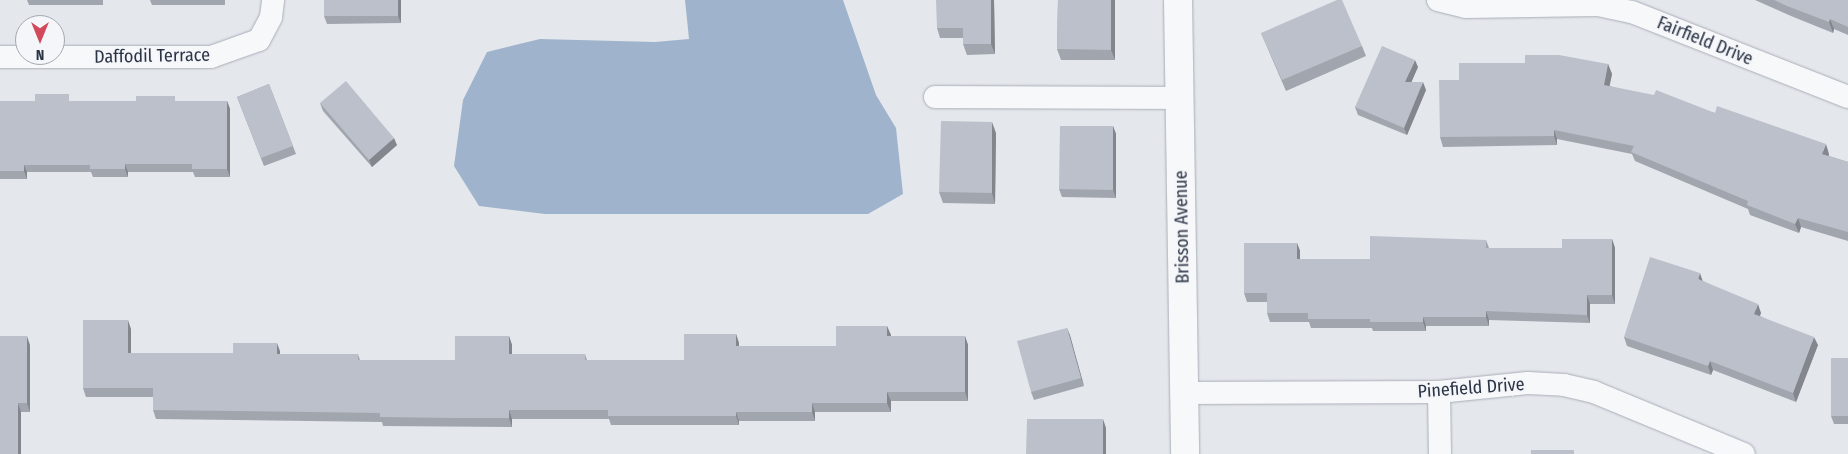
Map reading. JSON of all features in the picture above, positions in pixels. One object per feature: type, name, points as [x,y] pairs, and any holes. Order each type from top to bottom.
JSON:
[{"type":"street","name":"Daffodil Terrace","points":[[0,57],[211,57],[259,40],[271,17],[272,0]]},
{"type":"street","name":"Brisson Avenue","points":[[1178,0],[1185,454]]},
{"type":"street","name":"Fairfield Drive","points":[[1438,0],[1466,7],[1598,4],[1632,12],[1848,98]]},
{"type":"street","points":[[935,97],[1180,98]]},
{"type":"street","name":"Pinefield Drive","points":[[1185,393],[1439,392],[1528,383],[1572,387],[1594,392],[1744,454]]},
{"type":"street","points":[[1439,392],[1440,454]]},
{"type":"water","points":[[685,0],[843,0],[876,95],[896,128],[903,194],[868,214],[545,214],[479,206],[454,166],[463,100],[487,52],[540,39],[655,42],[689,39]]},
{"type":"building","points":[[324,0],[398,0],[398,16],[324,16]]},
{"type":"building","points":[[936,0],[991,0],[991,44],[963,44],[963,28],[937,28]]},
{"type":"building","points":[[1058,0],[1111,0],[1111,50],[1057,49]]},
{"type":"building","points":[[1337,0],[1342,0],[1362,46],[1282,80],[1261,33]]},
{"type":"building","points":[[1774,0],[1848,0],[1848,27],[1830,19],[1829,22]]},
{"type":"building","points":[[1382,46],[1415,60],[1405,82],[1423,82],[1404,128],[1355,107]]},
{"type":"building","points":[[1525,55],[1559,55],[1608,64],[1604,85],[1654,95],[1656,90],[1715,113],[1717,106],[1826,144],[1822,154],[1848,162],[1848,232],[1798,218],[1795,224],[1747,205],[1748,201],[1631,152],[1634,146],[1554,130],[1554,136],[1440,137],[1439,80],[1459,80],[1459,63],[1525,63]]},
{"type":"building","points":[[346,81],[394,138],[369,160],[320,103]]},
{"type":"building","points":[[269,84],[293,146],[261,158],[237,97]]},
{"type":"building","points":[[35,94],[69,94],[69,101],[136,101],[136,96],[175,96],[175,101],[227,101],[227,169],[192,169],[192,164],[125,164],[125,169],[90,169],[90,165],[24,165],[24,171],[0,171],[0,101],[35,101]]},
{"type":"building","points":[[941,121],[992,122],[992,193],[939,192]]},
{"type":"building","points":[[1060,126],[1113,126],[1113,190],[1059,189]]},
{"type":"building","points":[[1370,236],[1486,240],[1486,248],[1562,248],[1562,239],[1612,239],[1612,295],[1587,295],[1587,315],[1486,311],[1486,317],[1423,317],[1423,322],[1370,322],[1370,319],[1308,319],[1308,313],[1267,313],[1267,293],[1244,293],[1244,243],[1297,243],[1297,259],[1370,259]]},
{"type":"building","points":[[1650,257],[1700,273],[1698,279],[1758,304],[1754,314],[1814,337],[1793,393],[1710,361],[1708,366],[1624,337]]},
{"type":"building","points":[[83,320],[128,320],[128,353],[233,353],[233,343],[277,343],[277,354],[358,354],[358,360],[455,360],[455,336],[509,336],[509,354],[585,354],[585,360],[684,360],[684,334],[736,334],[736,346],[836,346],[836,326],[887,326],[887,336],[965,336],[965,392],[887,392],[887,403],[812,403],[812,412],[736,412],[736,416],[608,416],[608,410],[509,410],[509,418],[455,418],[380,417],[380,413],[153,410],[153,388],[83,388]]},
{"type":"building","points":[[1067,328],[1081,378],[1031,392],[1017,341]]},
{"type":"building","points":[[0,336],[27,336],[27,403],[18,403],[18,454],[0,454]]},
{"type":"building","points":[[1831,358],[1848,358],[1848,416],[1831,416]]},
{"type":"building","points":[[1027,419],[1103,419],[1103,454],[1026,454]]},
{"type":"building","points":[[1531,450],[1574,450],[1574,454],[1531,454]]}]
